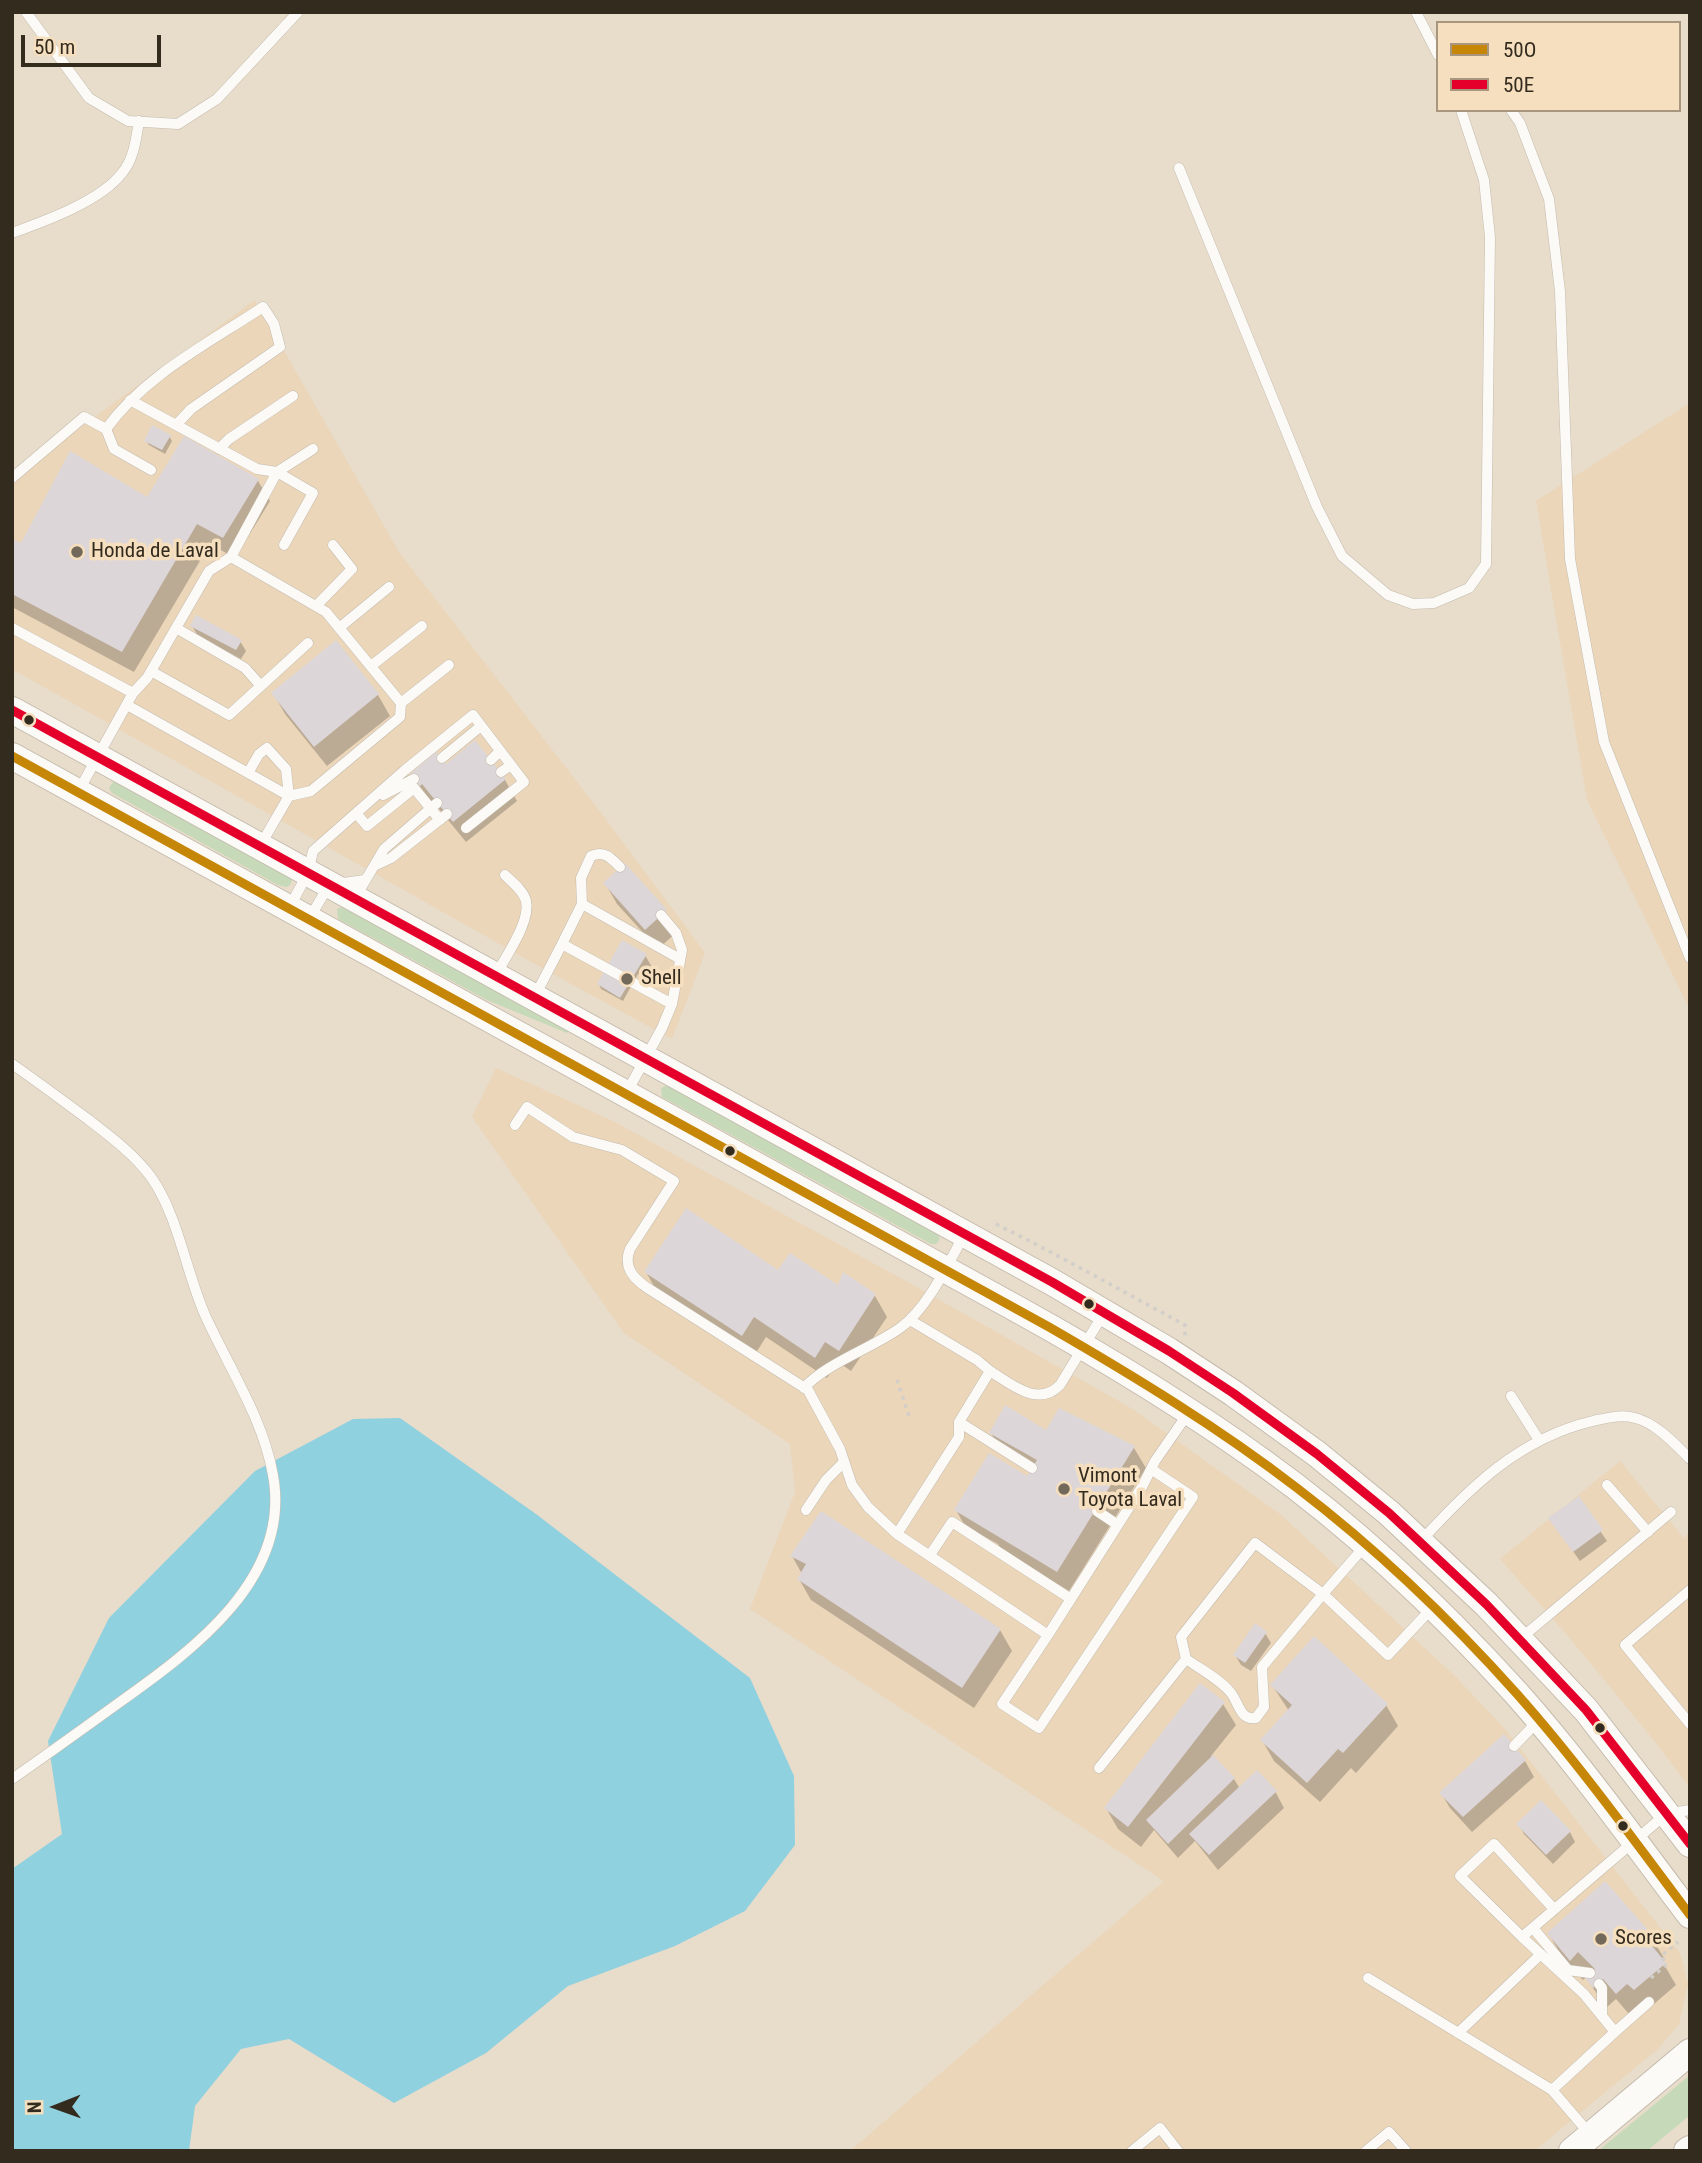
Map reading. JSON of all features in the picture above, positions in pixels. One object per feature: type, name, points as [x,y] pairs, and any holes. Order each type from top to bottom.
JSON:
[{"type":"main road","points":[[12,710],[318,879],[360,889],[495,977],[1104,1312],[1169,1351],[1274,1421],[1344,1475],[1420,1541],[1520,1639],[1678,1812],[1690,1844]]},
{"type":"main road","points":[[12,756],[627,1092],[1084,1346],[1266,1464],[1365,1546],[1433,1607],[1498,1674],[1634,1840],[1690,1915]]},
{"type":"main road","points":[[1581,2143],[1689,2051]]},
{"type":"lane","points":[[26,12],[89,98],[128,121],[178,124],[217,99],[298,12]]},
{"type":"lane","points":[[1416,12],[1436,51]]},
{"type":"lane","points":[[1427,35],[1436,42]]},
{"type":"lane","points":[[1179,168],[1317,507],[1342,556],[1388,596],[1413,604],[1434,603],[1469,588],[1486,564],[1490,237],[1483,180],[1462,112]]},
{"type":"lane","points":[[1512,112],[1520,123],[1549,198],[1560,292],[1570,559],[1604,742],[1690,958]]},
{"type":"lane","points":[[12,233],[73,207],[114,181],[124,172],[132,155],[139,121]]},
{"type":"lane","points":[[106,429],[130,400],[156,378],[263,307],[274,324],[281,347],[191,409],[176,425]]},
{"type":"lane","points":[[219,449],[229,439],[293,396]]},
{"type":"lane","points":[[130,400],[257,470],[277,472],[313,493],[284,545]]},
{"type":"lane","points":[[12,478],[84,416],[106,429],[114,449],[151,470]]},
{"type":"lane","points":[[78,793],[133,693],[151,671],[209,571],[231,557],[277,472],[313,449]]},
{"type":"lane","points":[[316,606],[352,569],[333,545]]},
{"type":"lane","points":[[127,705],[289,796],[311,791],[400,717],[401,703],[326,612],[231,557]]},
{"type":"lane","points":[[339,628],[389,587]]},
{"type":"lane","points":[[371,667],[422,626]]},
{"type":"lane","points":[[12,628],[133,693]]},
{"type":"lane","points":[[176,628],[244,668],[261,686]]},
{"type":"lane","points":[[151,671],[229,715],[308,643]]},
{"type":"lane","points":[[401,703],[449,665]]},
{"type":"lane","points":[[299,914],[318,879],[313,850],[473,715],[524,782],[466,828]]},
{"type":"lane","points":[[442,758],[481,726]]},
{"type":"lane","points":[[248,773],[259,754],[267,748],[286,769],[289,796],[260,847]]},
{"type":"lane","points":[[491,760],[500,751]]},
{"type":"lane","points":[[501,772],[511,765]]},
{"type":"lane","points":[[369,802],[414,779]]},
{"type":"lane","points":[[356,813],[367,826],[414,788],[443,817],[391,858],[376,865]]},
{"type":"lane","points":[[360,889],[384,849],[434,806]]},
{"type":"lane","points":[[534,998],[582,904],[581,878],[591,856],[605,854],[620,867]]},
{"type":"lane","points":[[495,977],[519,932],[527,902],[523,894],[505,876]]},
{"type":"lane","points":[[299,914],[318,879]]},
{"type":"lane","points":[[582,904],[680,960]]},
{"type":"lane","points":[[627,1092],[646,1060],[672,1004],[681,946],[676,933],[661,915]]},
{"type":"lane","points":[[562,944],[672,1004]]},
{"type":"lane","points":[[12,1063],[131,1154],[152,1178],[166,1205],[204,1312],[251,1409],[267,1449],[274,1476],[275,1506],[270,1536],[260,1564],[222,1619],[195,1646],[155,1678],[12,1779]]},
{"type":"lane","points":[[515,1125],[527,1107],[573,1137],[622,1150],[674,1181],[630,1249],[627,1261],[631,1274],[646,1287],[804,1388],[814,1399],[840,1449],[857,1494],[897,1534],[1048,1635]]},
{"type":"lane","points":[[804,1388],[815,1377],[877,1344],[910,1320],[945,1269],[964,1235]]},
{"type":"lane","points":[[910,1320],[1025,1392],[1043,1395],[1052,1393],[1060,1385],[1104,1312]]},
{"type":"lane","points":[[897,1534],[959,1437],[959,1422],[990,1371]]},
{"type":"lane","points":[[1511,1396],[1539,1440]]},
{"type":"lane","points":[[1151,1469],[1193,1497],[1039,1728],[1002,1704],[1048,1635],[1151,1469],[1189,1412]]},
{"type":"lane","points":[[1420,1541],[1452,1507],[1511,1456],[1539,1440],[1573,1426],[1627,1416],[1648,1423],[1690,1459]]},
{"type":"lane","points":[[959,1422],[1031,1468]]},
{"type":"lane","points":[[806,1510],[826,1479],[844,1462]]},
{"type":"lane","points":[[1607,1485],[1648,1532]]},
{"type":"lane","points":[[1097,1511],[1118,1525]]},
{"type":"lane","points":[[1520,1639],[1671,1512]]},
{"type":"lane","points":[[930,1555],[952,1522],[1071,1599]]},
{"type":"lane","points":[[1365,1546],[1323,1594],[1262,1667],[1264,1707],[1256,1718],[1244,1716],[1227,1688],[1186,1659],[1181,1637],[1255,1544],[1323,1594],[1388,1655],[1433,1607]]},
{"type":"lane","points":[[1690,1590],[1625,1645],[1690,1724]]},
{"type":"lane","points":[[1099,1769],[1186,1659]]},
{"type":"lane","points":[[1514,1746],[1539,1721]]},
{"type":"lane","points":[[1522,1937],[1634,1840],[1678,1812]]},
{"type":"lane","points":[[1554,1909],[1494,1844],[1460,1876],[1584,1994],[1615,2032]]},
{"type":"lane","points":[[1533,1927],[1569,1970],[1590,1973]]},
{"type":"lane","points":[[1458,2033],[1541,1954]]},
{"type":"lane","points":[[1368,1978],[1552,2091],[1581,2143]]},
{"type":"lane","points":[[1599,1984],[1602,1988],[1602,2016]]},
{"type":"lane","points":[[1552,2091],[1649,2002]]},
{"type":"lane","points":[[1132,2151],[1160,2128],[1178,2151]]},
{"type":"lane","points":[[1366,2151],[1389,2132],[1406,2151]]},
{"type":"path","points":[[897,1380],[909,1416]]},
{"type":"path","points":[[1651,1978],[1667,1964],[1661,1955],[1678,1942]]},
{"type":"shaded area","points":[[255,300],[399,552],[602,814],[705,953],[672,1039],[12,669],[12,477]]},
{"type":"shaded area","points":[[1690,403],[1690,1010],[1587,800],[1536,501]]},
{"type":"shaded area","points":[[496,1068],[613,1121],[1131,1408],[1280,1514],[1455,1676],[1505,1729],[1680,1953],[1688,1984],[1679,2024],[1658,2049],[1534,2151],[850,2151],[1164,1881],[750,1609],[795,1492],[790,1444],[624,1333],[472,1117]]},
{"type":"shaded area","points":[[1620,1461],[1684,1538],[1690,1533],[1690,1788],[1568,1636],[1500,1559]]},
{"type":"green space","points":[[114,781],[290,877],[290,885],[278,885],[112,793],[109,788]]},
{"type":"green space","points":[[344,906],[569,1031],[567,1033],[487,1000],[338,919],[337,909]]},
{"type":"green space","points":[[667,1085],[937,1233],[940,1239],[936,1244],[931,1244],[662,1097],[661,1088]]},
{"type":"green space","points":[[1690,2075],[1690,2115],[1647,2151],[1598,2151]]},
{"type":"water","points":[[400,1418],[536,1514],[750,1678],[794,1776],[795,1845],[745,1911],[675,1946],[568,1986],[486,2053],[394,2103],[289,2039],[241,2049],[195,2106],[189,2151],[12,2151],[12,1869],[62,1834],[48,1741],[109,1618],[255,1471],[353,1419]]},
{"type":"building","points":[[152,425],[171,435],[162,450],[144,441]]},
{"type":"building","name":"Honda de Laval","points":[[184,436],[259,479],[223,538],[197,524],[122,652],[12,594],[12,539],[21,543],[70,451],[147,497]]},
{"type":"building","points":[[196,615],[242,640],[236,650],[190,626]]},
{"type":"building","points":[[336,640],[379,694],[314,747],[271,693]]},
{"type":"building","points":[[475,740],[506,779],[453,822],[422,784],[420,786],[410,774],[436,752],[446,764]]},
{"type":"building","points":[[625,863],[667,910],[645,930],[603,883]]},
{"type":"building","points":[[622,940],[647,954],[620,998],[597,984]]},
{"type":"building","points":[[686,1208],[778,1270],[790,1253],[838,1285],[843,1272],[876,1294],[839,1351],[825,1342],[815,1358],[754,1317],[742,1336],[644,1272]]},
{"type":"building","name":"Vimont Toyota Laval","points":[[1005,1405],[1046,1430],[1059,1408],[1135,1446],[1057,1572],[954,1510],[989,1453],[1027,1476],[1037,1460],[989,1433]]},
{"type":"building","points":[[1579,1496],[1603,1530],[1573,1552],[1548,1518]]},
{"type":"building","points":[[821,1511],[1001,1629],[962,1688],[797,1579],[806,1564],[790,1556]]},
{"type":"building","points":[[1255,1623],[1267,1632],[1245,1663],[1233,1655]]},
{"type":"building","points":[[1314,1636],[1388,1704],[1343,1753],[1338,1749],[1307,1783],[1260,1740],[1292,1705],[1270,1685]]},
{"type":"building","points":[[1200,1683],[1225,1702],[1128,1827],[1104,1808]]},
{"type":"building","points":[[1504,1734],[1526,1760],[1463,1817],[1439,1793]]},
{"type":"building","points":[[1213,1755],[1235,1778],[1168,1844],[1146,1820]]},
{"type":"building","points":[[1257,1770],[1277,1791],[1209,1855],[1189,1834]]},
{"type":"building","points":[[1541,1800],[1571,1831],[1546,1855],[1516,1824]]},
{"type":"building","name":"Scores","points":[[1605,1881],[1654,1937],[1648,1941],[1666,1963],[1634,1990],[1627,1984],[1616,1994],[1603,1979],[1593,1988],[1585,1978],[1595,1969],[1578,1952],[1570,1961],[1547,1933]]},
{"type":"transit line","name":"50E","points":[[12,710],[1052,1282],[1169,1351],[1233,1393],[1317,1454],[1389,1513],[1487,1605],[1586,1710],[1690,1844]]},
{"type":"transit line","name":"50O","points":[[12,756],[1049,1327],[1237,1444],[1356,1535],[1466,1639],[1562,1748],[1690,1915]]},
{"type":"place","name":"Honda de Laval","points":[[77,552]]},
{"type":"place","name":"Shell","points":[[627,979]]},
{"type":"place","name":"Vimont Toyota Laval","points":[[1064,1489]]},
{"type":"place","name":"Scores","points":[[1601,1939]]}]
